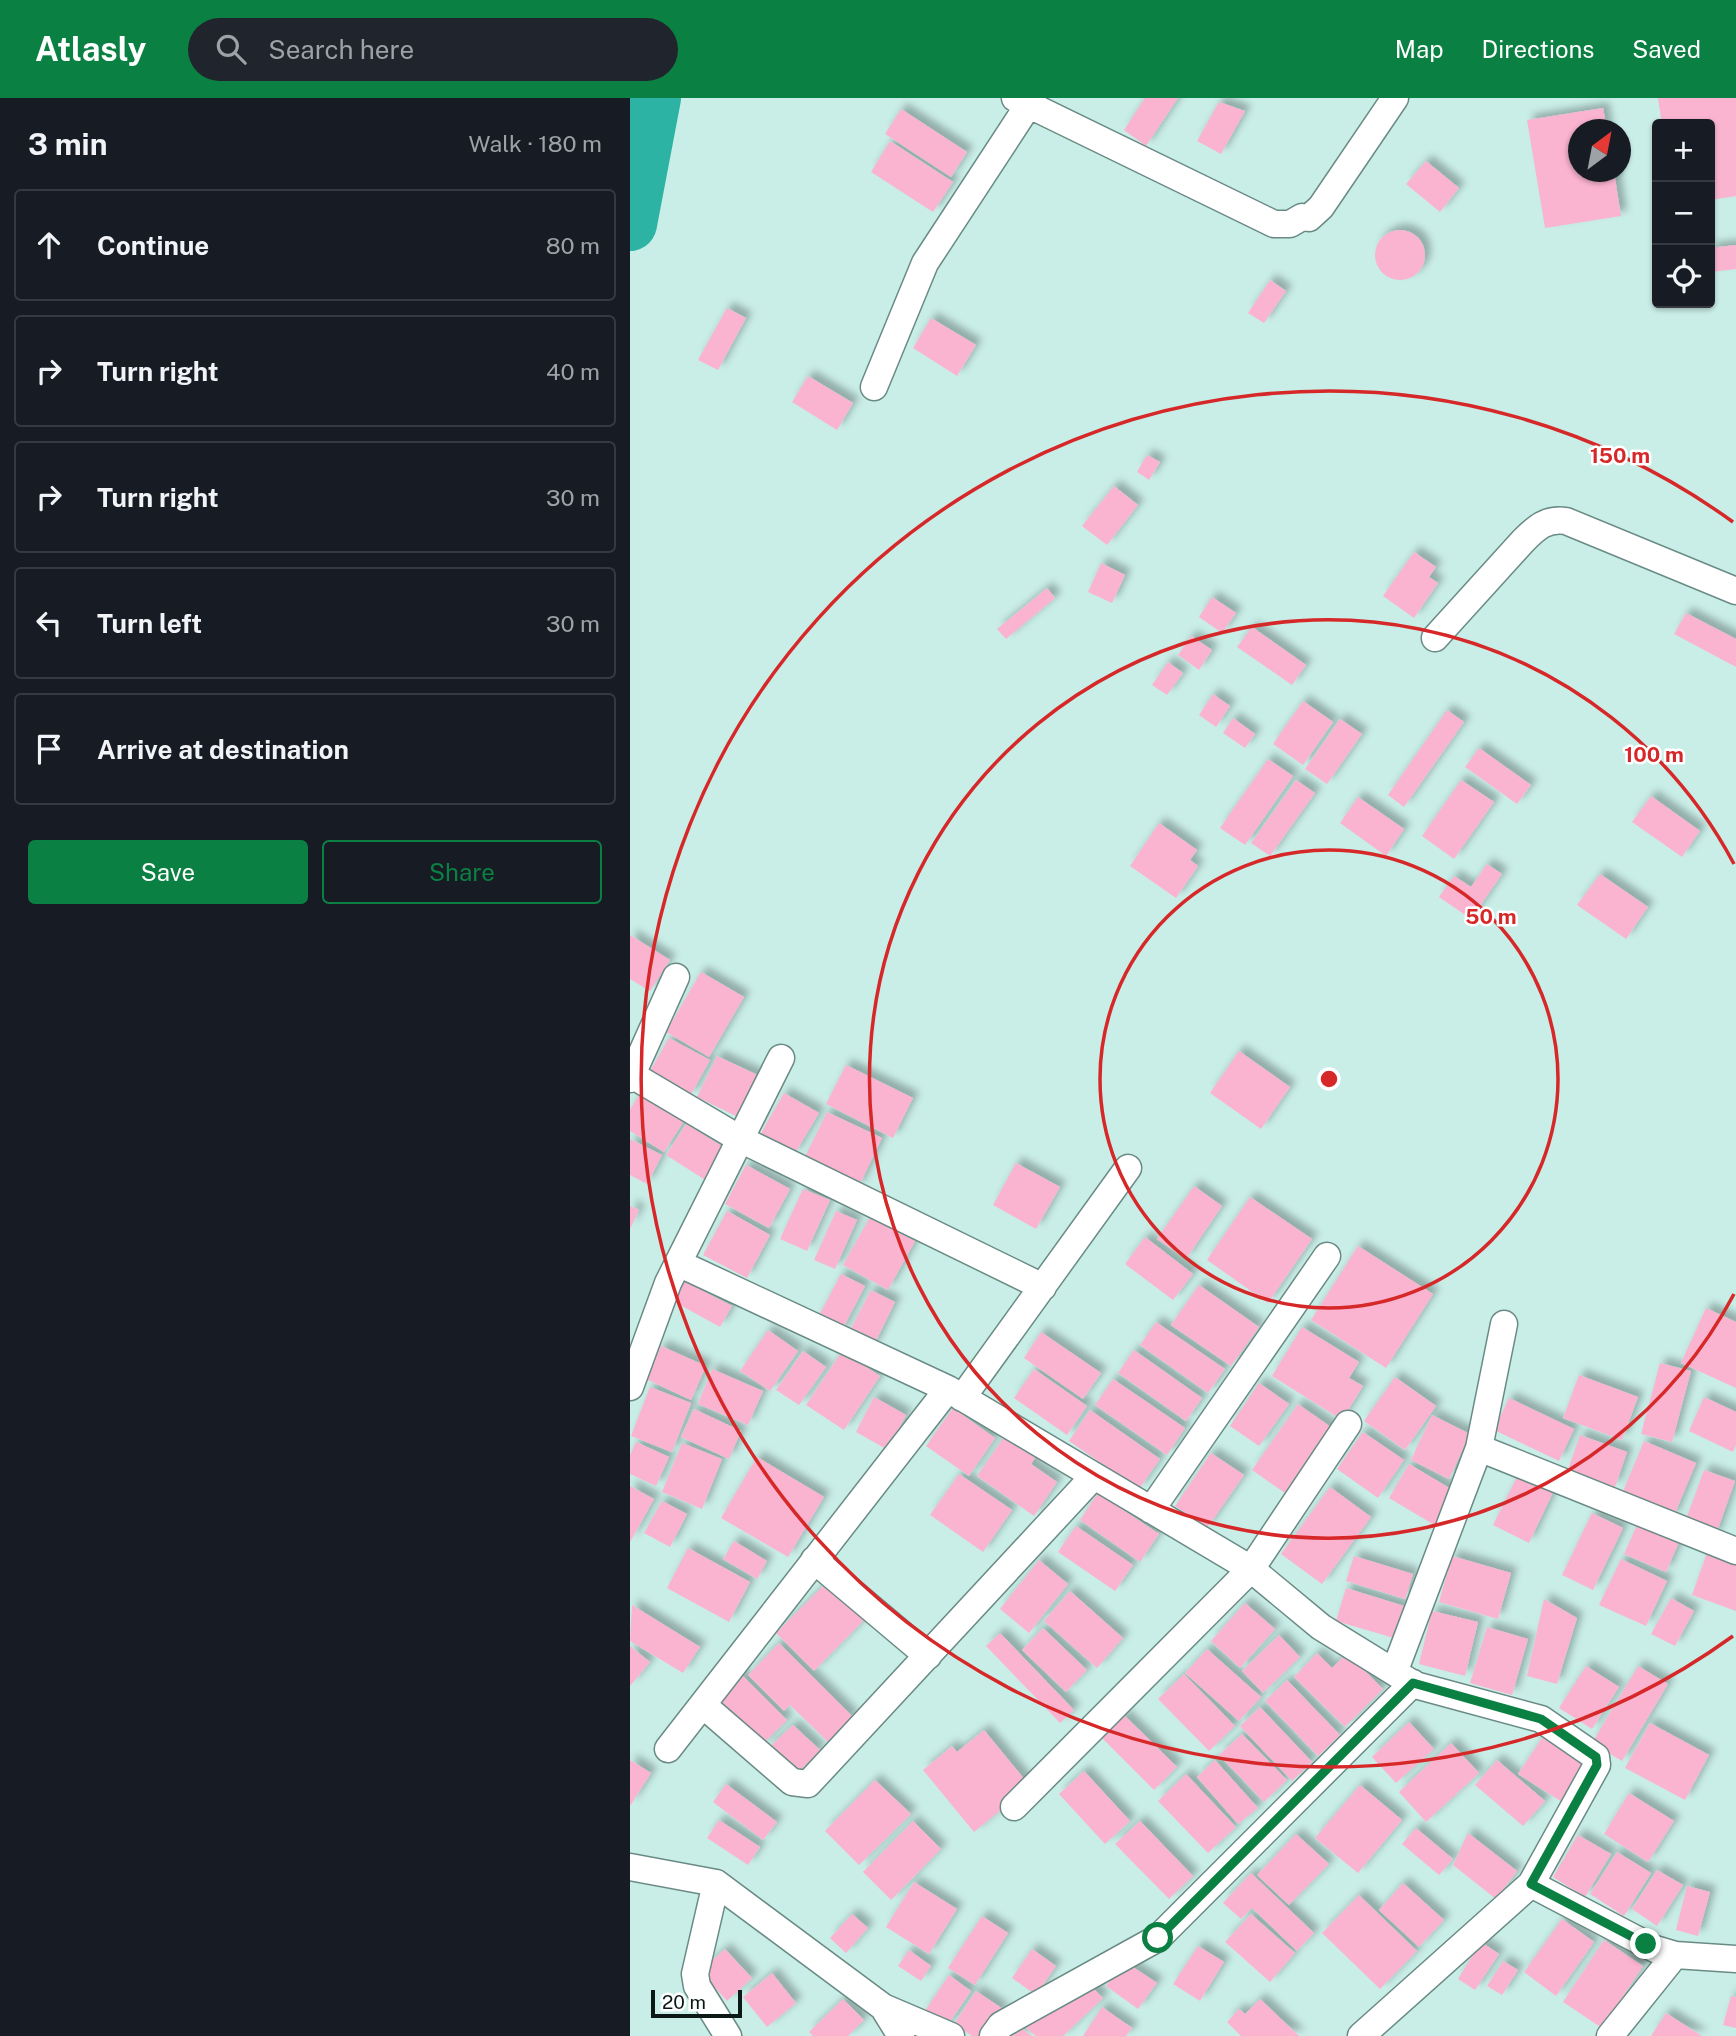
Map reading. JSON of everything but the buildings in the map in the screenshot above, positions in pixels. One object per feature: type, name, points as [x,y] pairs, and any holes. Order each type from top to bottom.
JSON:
[{"type":"street","points":[[874,387],[925,263],[1025,101],[1273,224],[1290,224],[1302,217],[1309,218],[1321,207],[1395,98]]},
{"type":"street","points":[[1435,638],[1522,541],[1537,527],[1553,519],[1566,521],[1736,591]]},
{"type":"street","points":[[676,977],[631,1077],[740,1139],[1043,1287]]},
{"type":"street","points":[[630,1387],[661,1301],[678,1263],[781,1058]]},
{"type":"street","points":[[668,1749],[814,1560],[1043,1287],[1128,1168]]},
{"type":"street","points":[[1151,1510],[1327,1256]]},
{"type":"street","points":[[678,1263],[955,1393],[1251,1569],[1321,1627],[1404,1677],[1541,1719],[1596,1757],[1597,1765],[1531,1884],[1361,2036]]},
{"type":"street","points":[[993,2036],[1001,2025],[1167,1930],[1404,1677],[1479,1448],[1504,1324]]},
{"type":"street","points":[[1014,1807],[1251,1569],[1348,1424]]},
{"type":"street","points":[[1479,1448],[1736,1551]]},
{"type":"street","points":[[703,1705],[792,1782],[808,1784],[1094,1476]]},
{"type":"street","points":[[814,1560],[928,1656]]},
{"type":"street","points":[[630,1867],[716,1883],[883,2007],[951,2036]]},
{"type":"street","points":[[716,1883],[695,1974],[697,1986],[728,2036]]},
{"type":"street","points":[[1531,1884],[1656,1949],[1675,1955],[1736,1959]]},
{"type":"street","points":[[1610,2036],[1675,1955]]},
{"type":"street","points":[[883,2007],[901,2036]]},
{"type":"waterway","points":[[630,224],[654,98]]},
{"type":"route","points":[[1158,1938],[1413,1683],[1425,1689],[1541,1719],[1558,1728],[1596,1757],[1597,1765],[1531,1884],[1646,1944]]}]
